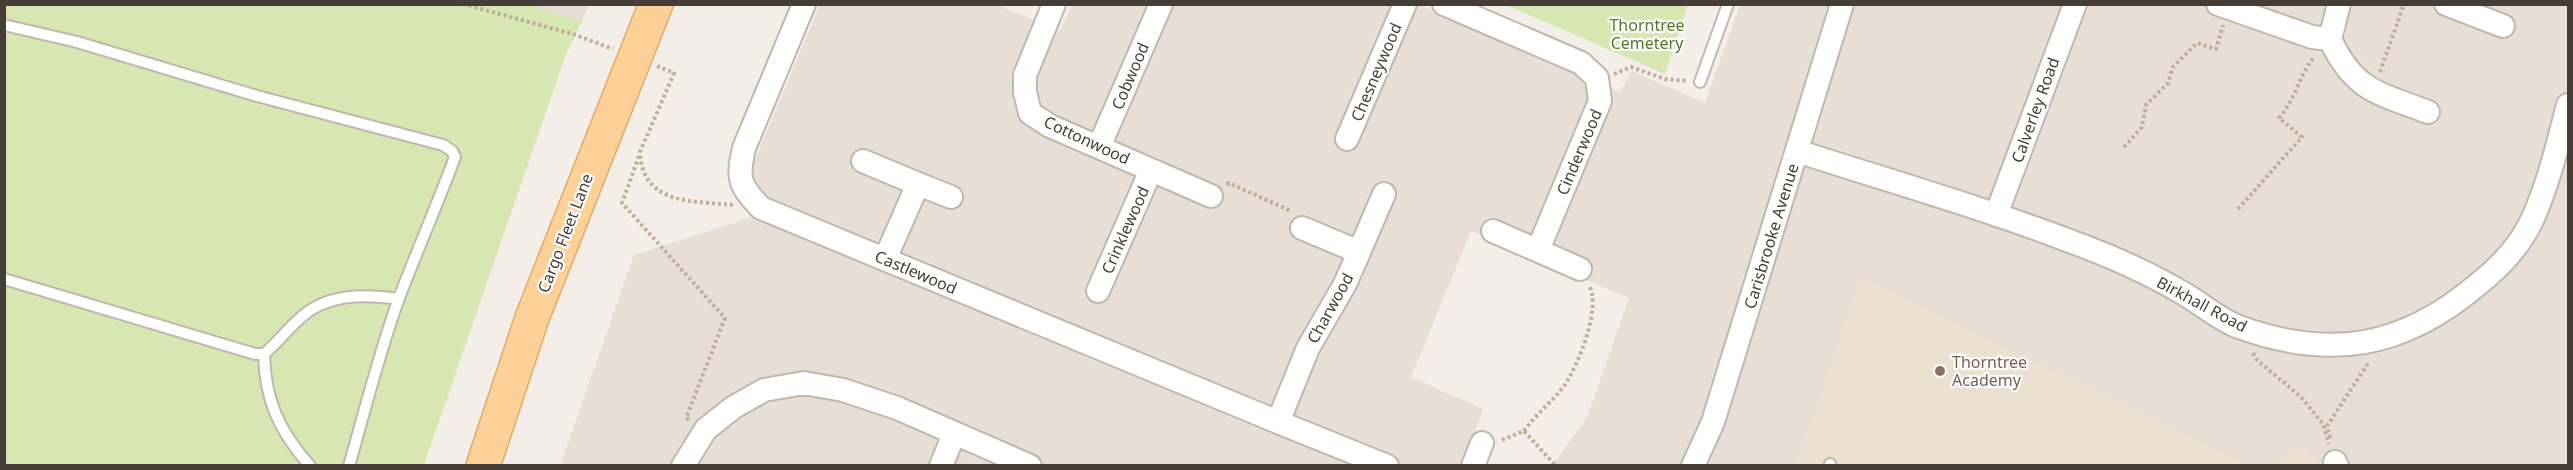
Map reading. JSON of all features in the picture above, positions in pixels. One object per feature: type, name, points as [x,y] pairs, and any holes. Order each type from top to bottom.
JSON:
[{"type":"main road","name":"Cargo Fleet Lane","points":[[483,465],[532,318],[656,4]]},
{"type":"street","points":[[761,208],[745,191],[739,171],[744,148],[804,4]]},
{"type":"street","name":"Cobwood","points":[[1099,147],[1161,4]]},
{"type":"street","name":"Chesneywood","points":[[1347,139],[1405,4]]},
{"type":"street","name":"Cinderwood","points":[[1444,4],[1581,63],[1598,78],[1600,101],[1538,250]]},
{"type":"street","name":"Carisbrooke Avenue","points":[[1693,465],[1713,422],[1842,4]]},
{"type":"street","name":"Calverley Road","points":[[1996,215],[2075,4]]},
{"type":"street","points":[[2339,4],[2330,39],[2341,62],[2357,80],[2374,90],[2428,112]]},
{"type":"street","points":[[2446,4],[2503,26]]},
{"type":"street","name":"Cottonwood","points":[[1048,6],[1025,75],[1025,92],[1030,113],[1050,126],[1211,196]]},
{"type":"street","points":[[2223,6],[2312,37],[2330,39]]},
{"type":"street","name":"Birkhall Road","points":[[1797,151],[2075,243],[2134,268],[2185,294],[2236,326],[2296,343],[2340,345],[2384,339],[2407,330],[2455,304],[2501,266],[2532,220],[2552,166],[2568,105]]},
{"type":"street","points":[[863,161],[951,197]]},
{"type":"street","name":"Crinklewood","points":[[1098,291],[1151,170]]},
{"type":"street","points":[[885,259],[918,184]]},
{"type":"street","points":[[1359,252],[1384,194]]},
{"type":"street","name":"Castlewood","points":[[761,208],[1278,423],[1388,465]]},
{"type":"street","name":"Charwood","points":[[1278,423],[1308,348],[1345,284],[1359,252],[1302,228]]},
{"type":"street","points":[[1493,231],[1580,269]]},
{"type":"street","points":[[683,465],[706,429],[734,407],[764,390],[804,383],[843,390],[897,408],[1030,465]]},
{"type":"street","points":[[941,465],[954,434]]},
{"type":"street","points":[[1473,465],[1482,443]]},
{"type":"lane","points":[[1700,82],[1728,4]]},
{"type":"lane","points":[[4,25],[78,42],[257,96],[443,145],[452,150],[455,157],[426,236],[399,299],[349,465]]},
{"type":"lane","points":[[4,279],[255,354],[264,354],[312,309],[346,297],[370,295],[399,299]]},
{"type":"lane","points":[[264,354],[266,387],[278,422],[292,446],[310,465]]},
{"type":"path","points":[[463,4],[573,34],[674,73],[640,152],[622,203],[725,318],[686,418],[706,429]]},
{"type":"path","points":[[2374,90],[2404,4]]},
{"type":"path","points":[[2124,147],[2142,127],[2146,105],[2168,83],[2173,66],[2197,43],[2216,48],[2223,6]]},
{"type":"path","points":[[2238,209],[2302,137],[2279,117],[2291,105],[2295,89],[2308,64],[2330,39]]},
{"type":"path","points":[[1600,101],[1611,75],[1631,67],[1665,79],[1700,82]]},
{"type":"path","points":[[640,152],[645,177],[661,193],[676,199],[761,208]]},
{"type":"path","points":[[1211,196],[1229,183],[1298,214],[1302,228]]},
{"type":"path","points":[[1482,443],[1502,440],[1524,431],[1534,417],[1564,386],[1574,369],[1591,317],[1592,290],[1580,269]]},
{"type":"path","points":[[2236,326],[2257,360],[2301,397],[2323,424],[2334,464]]},
{"type":"path","points":[[2334,464],[2327,426],[2384,339]]},
{"type":"path","points":[[1524,431],[1556,465]]},
{"type":"shaded area","points":[[527,5],[589,5],[582,21]]},
{"type":"shaded area","points":[[820,5],[998,5],[1060,31],[1072,5],[1419,5],[1620,92],[1632,71],[1705,103],[1740,5],[2568,5],[2568,465],[1553,465],[1588,415],[1629,298],[1471,231],[1411,377],[1483,409],[1462,465],[560,466],[634,255],[752,217],[753,164]]},
{"type":"shaded area","name":"Thorntree Academy","points":[[1860,276],[2246,465],[1794,466]]},
{"type":"shaded area","points":[[2303,446],[2322,465],[2272,465]]},
{"type":"green space","points":[[527,4],[582,21],[565,57],[424,465],[5,465],[4,5]]},
{"type":"green space","name":"Thorntree Cemetery","points":[[1688,4],[1665,74],[1506,5]]},
{"type":"place","name":"Thorntree Academy","points":[[1940,371]]}]
